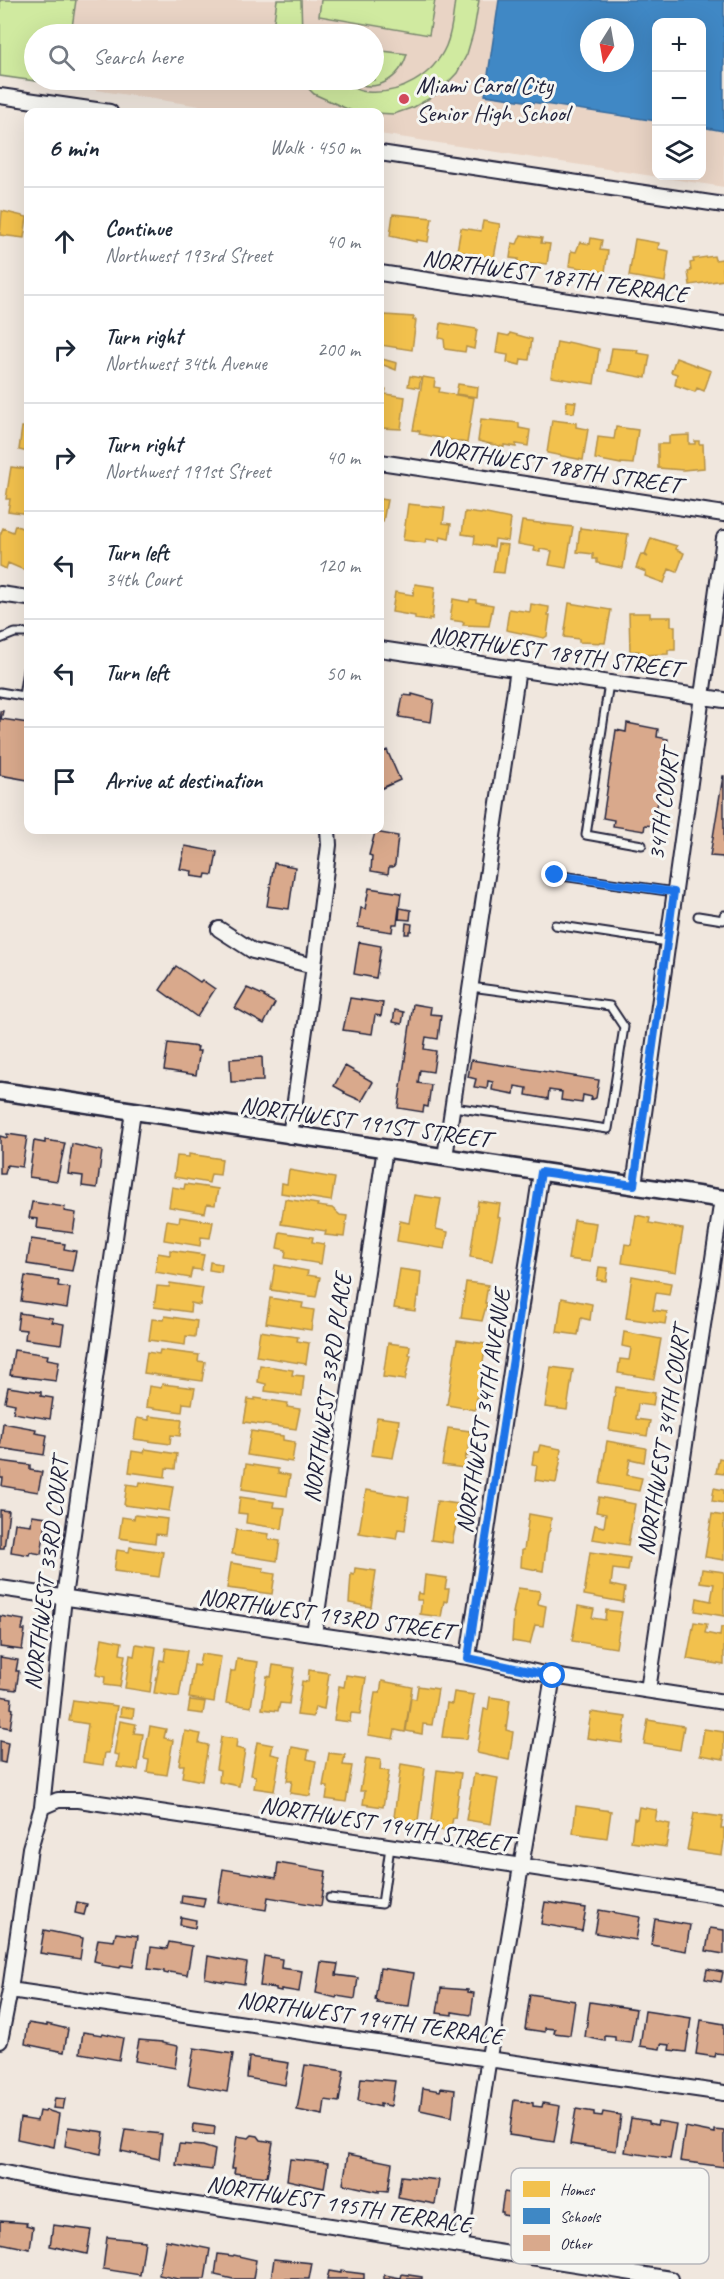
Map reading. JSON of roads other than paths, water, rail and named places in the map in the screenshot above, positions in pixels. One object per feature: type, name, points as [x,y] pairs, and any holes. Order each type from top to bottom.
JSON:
[{"type":"street","points":[[0,96],[82,108]]},
{"type":"street","points":[[384,154],[724,204]]},
{"type":"street","name":"NORTHWEST 187TH TERRACE","points":[[384,274],[724,324]]},
{"type":"street","name":"NORTHWEST 188TH STREET","points":[[384,463],[724,514]]},
{"type":"street","name":"34TH COURT","points":[[634,1185],[724,538]]},
{"type":"street","points":[[0,594],[24,597]]},
{"type":"street","name":"NORTHWEST 189TH STREET","points":[[384,650],[724,700]]},
{"type":"street","points":[[445,1157],[518,669]]},
{"type":"street","points":[[290,1136],[315,966],[329,846],[328,834]]},
{"type":"street","points":[[219,929],[254,951],[315,966]]},
{"type":"street","name":"NORTHWEST 191ST STREET","points":[[0,1091],[723,1199]]},
{"type":"street","name":"NORTHWEST 33RD COURT","points":[[0,2041],[10,1990],[30,1848],[42,1807],[64,1597],[133,1111]]},
{"type":"street","name":"NORTHWEST 33RD PLACE","points":[[314,1634],[384,1148]]},
{"type":"street","name":"NORTHWEST 34TH AVENUE","points":[[468,1658],[541,1172]]},
{"type":"street","name":"NORTHWEST 34TH COURT","points":[[648,1690],[723,1199]]},
{"type":"street","name":"NORTHWEST 193RD STREET","points":[[0,1588],[468,1658],[553,1676],[724,1702]]},
{"type":"street","points":[[460,2245],[553,1676]]},
{"type":"street","name":"NORTHWEST 194TH STREET","points":[[42,1807],[58,1800],[79,1800],[522,1868],[724,1896]]},
{"type":"street","name":"NORTHWEST 194TH TERRACE","points":[[10,1990],[489,2057],[724,2093]]},
{"type":"street","name":"NORTHWEST 195TH TERRACE","points":[[1,2172],[48,2182],[511,2254]]},
{"type":"street","name":"NORTHWEST 195TH TERRACE","points":[[565,2264],[631,2276],[671,2279]]},
{"type":"lane","points":[[0,639],[15,633],[24,633]]},
{"type":"lane","points":[[609,683],[586,835],[642,845]]},
{"type":"lane","points":[[0,692],[23,696],[24,690]]},
{"type":"lane","points":[[555,875],[674,892]]},
{"type":"lane","points":[[698,916],[723,921],[724,915]]},
{"type":"lane","points":[[555,925],[667,942]]},
{"type":"lane","points":[[453,1107],[608,1129],[624,1027],[610,1006],[471,987]]},
{"type":"lane","points":[[330,1898],[382,1904],[390,1847]]},
{"type":"place","name":"Miami Carol City Senior High School","points":[[404,99]]}]
